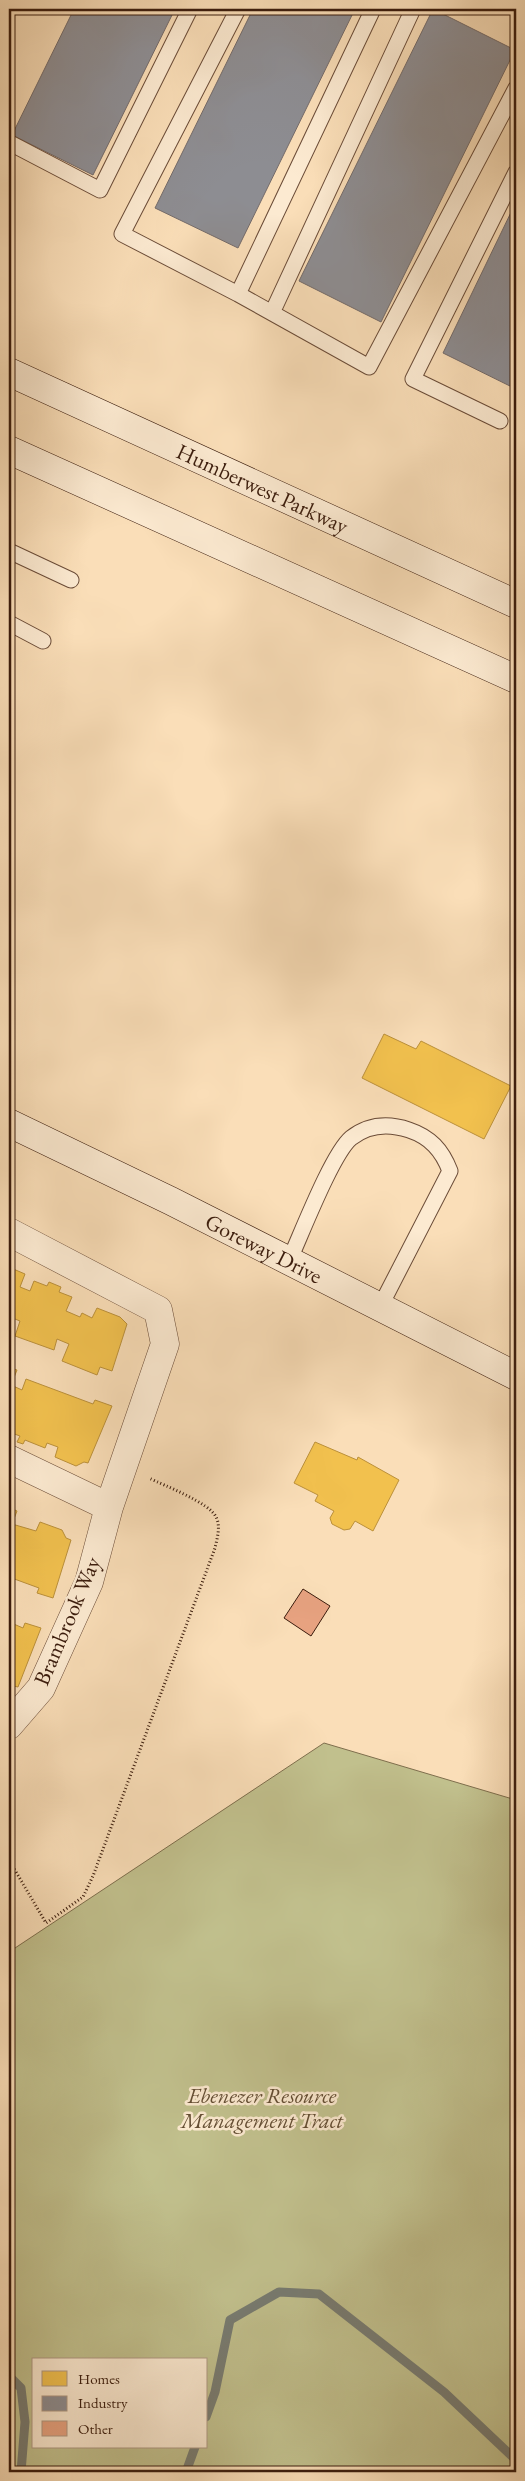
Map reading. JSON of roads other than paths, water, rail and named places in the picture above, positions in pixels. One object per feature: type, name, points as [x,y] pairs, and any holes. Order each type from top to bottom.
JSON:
[{"type":"street","name":"Humberwest Parkway","points":[[9,372],[516,604]]},
{"type":"street","points":[[9,450],[516,679]]},
{"type":"street","name":"Goreway Drive","points":[[9,1123],[289,1261],[516,1376]]},
{"type":"street","name":"Brambrook Way","points":[[9,1232],[158,1310],[165,1344],[110,1507],[88,1582],[41,1688],[9,1725]]},
{"type":"street","points":[[9,1459],[110,1507]]},
{"type":"lane","points":[[10,143],[100,190],[190,9]]},
{"type":"lane","points":[[238,9],[122,234],[272,312],[370,367],[516,88]]},
{"type":"lane","points":[[238,294],[373,9]]},
{"type":"lane","points":[[272,312],[413,9]]},
{"type":"lane","points":[[500,421],[412,379],[516,172]]},
{"type":"lane","points":[[9,551],[71,580]]},
{"type":"lane","points":[[9,623],[43,641]]},
{"type":"lane","points":[[289,1261],[336,1159],[350,1138],[372,1126],[393,1124],[418,1133],[435,1144],[445,1157],[450,1171],[380,1307]]},
{"type":"waterway","points":[[208,2411],[215,2392],[230,2320],[279,2292],[319,2294],[444,2392],[516,2460]]},
{"type":"waterway","points":[[9,2376],[21,2388],[25,2422],[21,2472]]},
{"type":"waterway","points":[[186,2472],[195,2448]]},
{"type":"park label","name":"Ebenezer Resource Management Tract","points":[[262,2108]]}]
